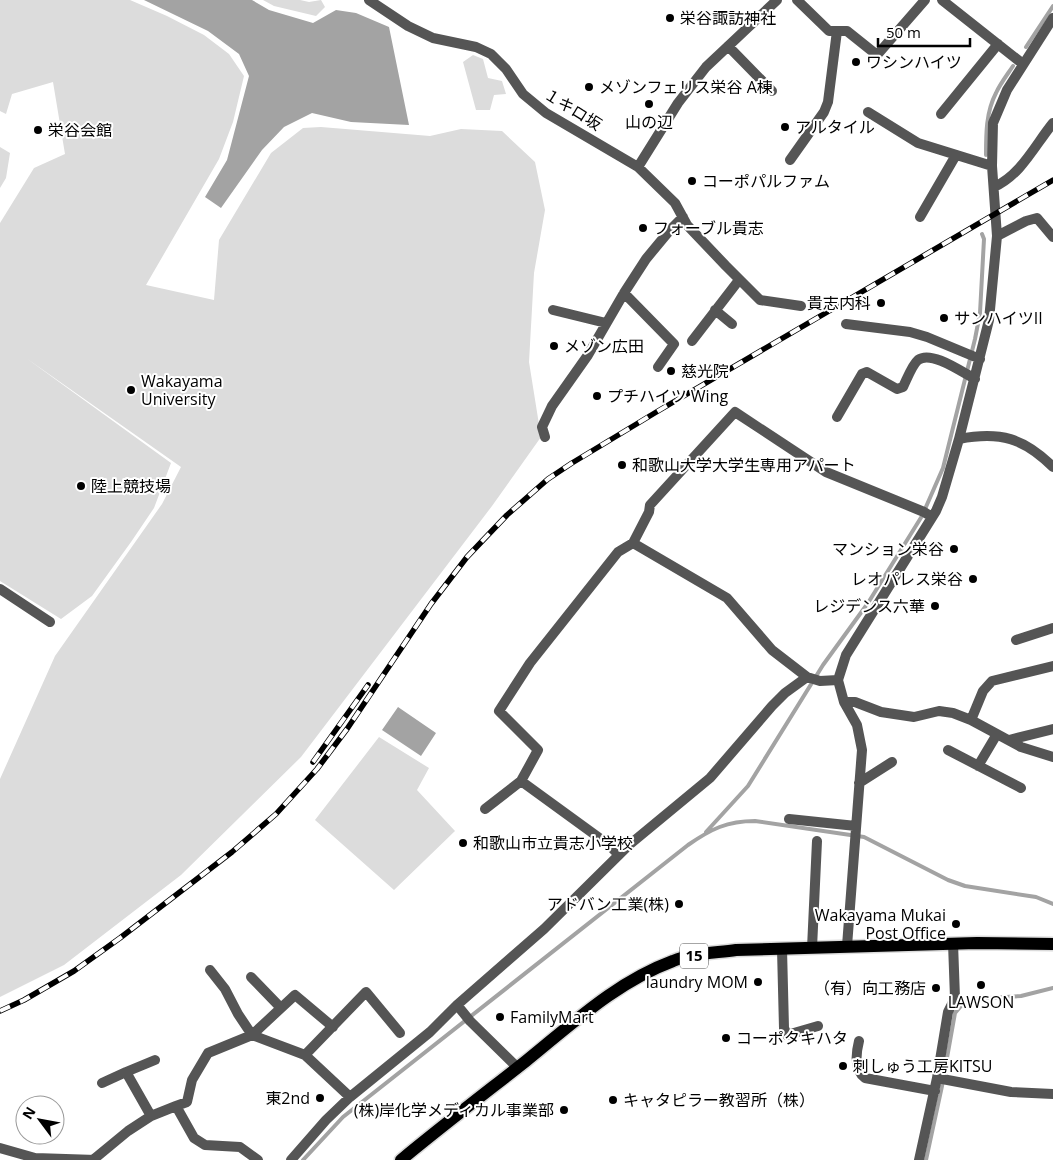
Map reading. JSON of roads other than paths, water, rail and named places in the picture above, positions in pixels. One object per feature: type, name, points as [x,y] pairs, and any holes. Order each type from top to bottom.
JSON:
[{"type":"main road","name":"15","points":[[401,1160],[445,1123],[608,996],[639,976],[674,960],[736,950],[953,943],[1053,944]]},
{"type":"street","name":"１キロ坂","points":[[369,0],[408,26],[434,38],[476,47],[491,54],[506,69],[523,94],[546,113],[638,167],[675,203],[687,224],[760,300],[801,306]]},
{"type":"street","points":[[638,167],[678,102],[706,67],[777,0]]},
{"type":"street","points":[[797,0],[829,31],[847,31],[877,55],[925,0]]},
{"type":"street","points":[[942,0],[1023,64]]},
{"type":"street","points":[[847,946],[862,750],[857,725],[844,702],[838,680],[846,655],[925,513],[942,497],[960,440],[972,377],[989,320],[997,236],[992,166],[993,123],[1006,90],[1053,18]]},
{"type":"street","points":[[790,160],[824,112],[828,102],[837,31]]},
{"type":"street","points":[[941,114],[998,44]]},
{"type":"street","points":[[728,46],[772,91]]},
{"type":"street","points":[[868,112],[918,143],[992,166]]},
{"type":"street","points":[[994,187],[1006,182],[1035,149],[1053,123]]},
{"type":"street","points":[[920,217],[956,155]]},
{"type":"street","points":[[545,437],[542,427],[552,406],[588,355],[624,293],[646,260],[670,230],[683,218]]},
{"type":"street","points":[[997,236],[1026,221],[1037,218],[1053,237]]},
{"type":"street","points":[[692,341],[739,280]]},
{"type":"street","points":[[624,293],[674,344],[658,366]]},
{"type":"street","points":[[553,310],[606,323]]},
{"type":"street","points":[[716,310],[732,324]]},
{"type":"street","points":[[846,324],[927,336],[977,358]]},
{"type":"street","points":[[837,417],[862,374],[867,372],[897,388],[903,387],[917,360],[924,357],[932,357],[972,377]]},
{"type":"street","points":[[485,809],[521,781],[538,750],[498,711],[530,663],[618,552],[633,542],[649,512],[650,505],[735,412],[826,472],[925,513]]},
{"type":"street","points":[[960,440],[979,435],[1022,442],[1040,454],[1053,468]]},
{"type":"street","points":[[633,542],[727,598],[772,650],[811,678],[820,681],[838,680]]},
{"type":"street","points":[[0,589],[50,622]]},
{"type":"street","points":[[1016,640],[1053,628]]},
{"type":"street","points":[[971,720],[983,691],[992,681],[1053,666]]},
{"type":"street","points":[[291,1160],[326,1120],[350,1097],[430,1032],[463,1013],[619,855],[710,778],[785,693],[811,678]]},
{"type":"street","points":[[844,702],[855,702],[881,712],[914,717],[939,711],[953,713],[971,720],[1021,747],[1053,757]]},
{"type":"street","points":[[1009,740],[1053,729]]},
{"type":"street","points":[[978,766],[997,734]]},
{"type":"street","points":[[948,750],[1021,788]]},
{"type":"street","points":[[859,783],[892,762]]},
{"type":"street","points":[[521,781],[609,845],[619,855]]},
{"type":"street","points":[[789,819],[856,828]]},
{"type":"street","points":[[812,948],[817,840]]},
{"type":"street","points":[[920,1160],[934,1091],[942,1079],[948,1012],[955,998],[953,943]]},
{"type":"street","points":[[782,949],[784,1028],[787,1035],[818,1026]]},
{"type":"street","points":[[210,970],[225,990],[252,1035],[305,1055],[350,1097]]},
{"type":"street","points":[[251,977],[281,1008]]},
{"type":"street","points":[[305,1055],[366,992],[400,1033]]},
{"type":"street","points":[[0,1148],[36,1159],[95,1160],[128,1131],[151,1116],[187,1102],[192,1080],[208,1054],[252,1035],[295,995],[333,1027]]},
{"type":"street","points":[[463,1013],[518,1068]]},
{"type":"street","points":[[859,1040],[856,1054],[860,1075],[866,1078],[934,1091]]},
{"type":"street","points":[[102,1083],[155,1060]]},
{"type":"street","points":[[126,1072],[151,1116]]},
{"type":"street","points":[[942,1079],[1011,1092],[1053,1094]]},
{"type":"street","points":[[176,1106],[194,1138],[205,1145],[240,1147],[258,1160]]},
{"type":"waterway","points":[[1026,47],[1053,6]]},
{"type":"waterway","points":[[986,155],[990,108],[998,90],[1013,66]]},
{"type":"waterway","points":[[706,832],[748,786],[823,665],[868,603],[922,516],[943,468],[975,339],[980,313],[984,239],[982,234]]},
{"type":"waterway","points":[[303,1160],[343,1117],[688,845],[704,834],[728,824],[755,821],[864,837],[948,880],[965,886],[1036,897],[1053,904]]},
{"type":"waterway","points":[[926,1160],[955,1013],[961,1006],[974,999],[1021,996],[1053,988]]},
{"type":"railway","points":[[0,1011],[24,1000],[74,971],[232,852],[276,814],[317,769],[347,729],[431,604],[467,557],[507,515],[548,479],[658,411],[1053,180]]},
{"type":"railway","points":[[313,762],[368,685]]},
{"type":"place","name":"栄谷諏訪神社","points":[[670,18]]},
{"type":"place","name":"ワシンハイツ","points":[[856,62]]},
{"type":"place","name":"メゾンフェリス栄谷 A棟","points":[[589,87]]},
{"type":"place","name":"山の辺","points":[[649,104]]},
{"type":"place","name":"アルタイル","points":[[785,127]]},
{"type":"place","name":"栄谷会館","points":[[38,130]]},
{"type":"place","name":"コーポパルファム","points":[[692,181]]},
{"type":"place","name":"フォーブル貴志","points":[[643,228]]},
{"type":"place","name":"貴志内科","points":[[881,303]]},
{"type":"place","name":"サンハイツII","points":[[944,318]]},
{"type":"place","name":"メゾン広田","points":[[554,346]]},
{"type":"place","name":"慈光院","points":[[671,371]]},
{"type":"place","name":"Wakayama University","points":[[131,390]]},
{"type":"place","name":"プチハイツ Wing","points":[[597,396]]},
{"type":"place","name":"和歌山大学大学生専用アパート","points":[[622,465]]},
{"type":"place","name":"陸上競技場","points":[[81,486]]},
{"type":"place","name":"マンション栄谷","points":[[954,549]]},
{"type":"place","name":"レオパレス栄谷","points":[[973,579]]},
{"type":"place","name":"レジデンス六華","points":[[935,606]]},
{"type":"place","name":"和歌山市立貴志小学校","points":[[463,843]]},
{"type":"place","name":"アドバン工業(株)","points":[[679,904]]},
{"type":"place","name":"Wakayama Mukai Post Office","points":[[956,924]]},
{"type":"place","name":"laundry MOM","points":[[758,982]]},
{"type":"place","name":"LAWSON","points":[[981,985]]},
{"type":"place","name":"（有）向工務店","points":[[936,988]]},
{"type":"place","name":"FamilyMart","points":[[500,1017]]},
{"type":"place","name":"コーポタキハタ","points":[[726,1038]]},
{"type":"place","name":"刺しゅう工房KITSU","points":[[843,1066]]},
{"type":"place","name":"東2nd","points":[[320,1098]]},
{"type":"place","name":"キャタピラー教習所（株）","points":[[613,1100]]},
{"type":"place","name":"(株)岸化学メディカル事業部","points":[[564,1110]]}]
